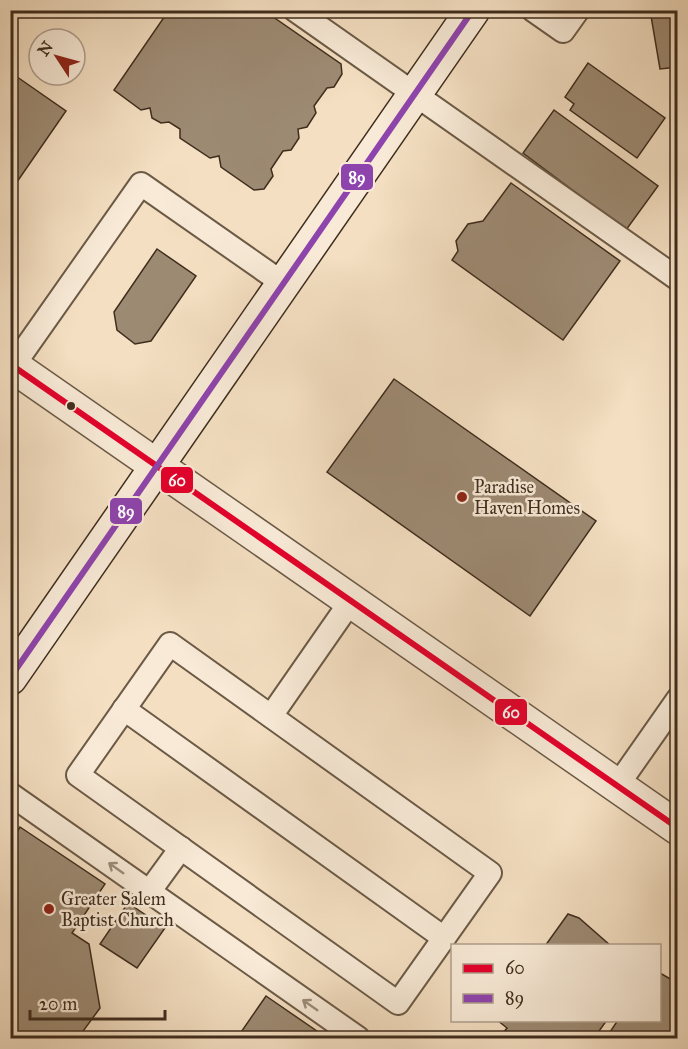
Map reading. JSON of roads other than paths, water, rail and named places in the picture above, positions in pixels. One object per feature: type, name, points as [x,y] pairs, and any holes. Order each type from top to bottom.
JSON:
[{"type":"main road","points":[[10,678],[159,468],[473,10]]},
{"type":"main road","points":[[12,365],[678,828]]},
{"type":"lane","points":[[295,10],[678,279]]},
{"type":"lane","points":[[533,10],[563,31],[578,10]]},
{"type":"lane","points":[[12,365],[141,183],[285,284]]},
{"type":"lane","points":[[271,716],[351,601]]},
{"type":"lane","points":[[171,644],[490,873],[398,1003],[78,774],[124,709],[171,644]]},
{"type":"lane","points":[[617,786],[678,699]]},
{"type":"lane","points":[[124,709],[444,938]]},
{"type":"lane","points":[[10,794],[358,1038]]},
{"type":"lane","points":[[149,892],[181,848]]},
{"type":"place","name":"Paradise Haven Homes","points":[[462,497]]},
{"type":"place","name":"Greater Salem Baptist Church","points":[[49,909]]}]
